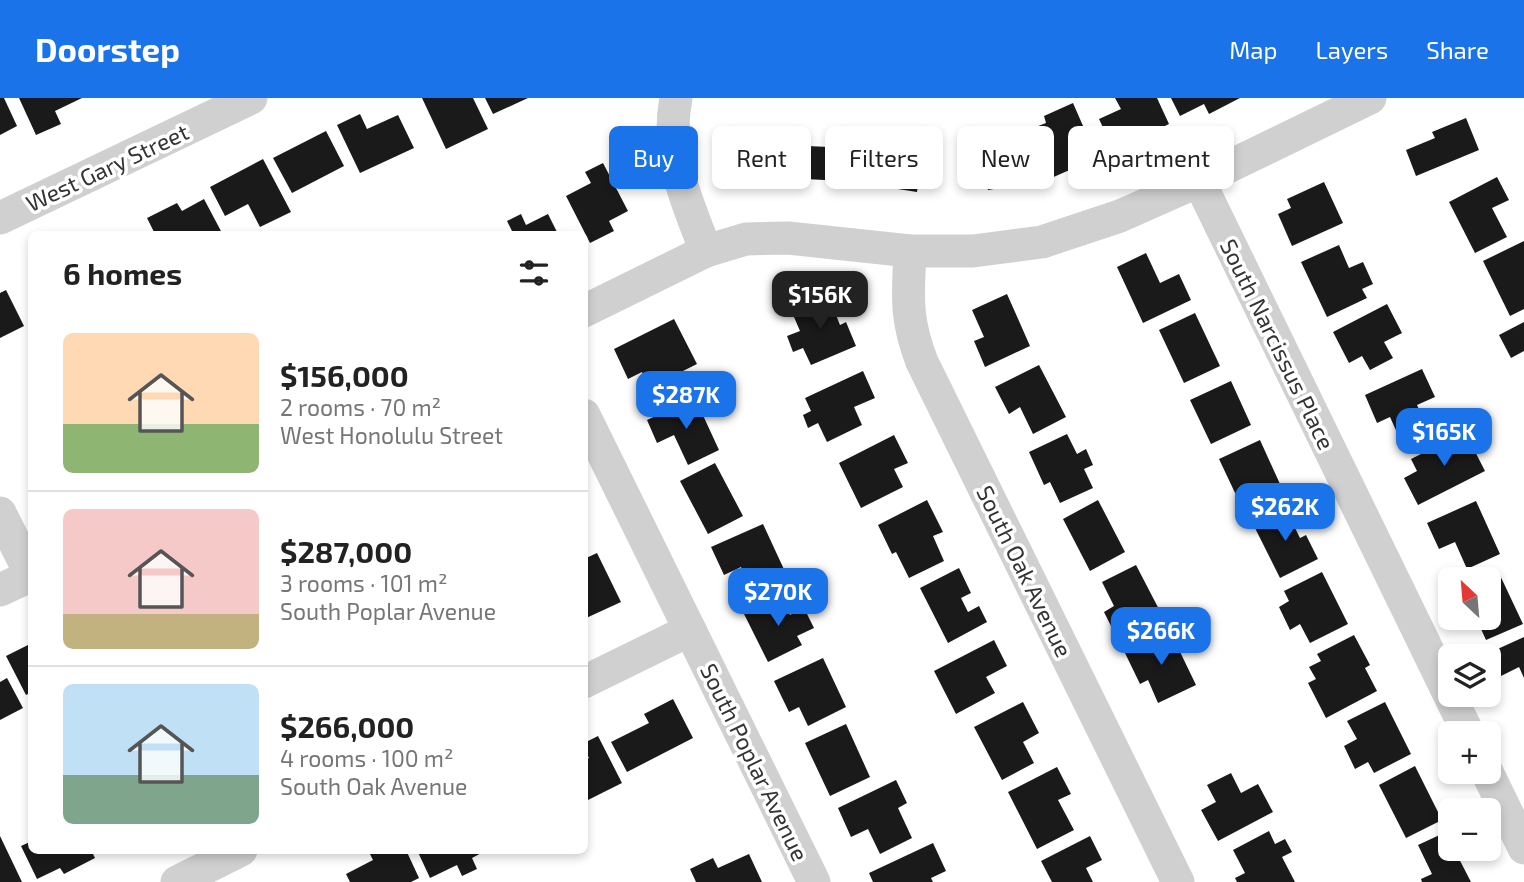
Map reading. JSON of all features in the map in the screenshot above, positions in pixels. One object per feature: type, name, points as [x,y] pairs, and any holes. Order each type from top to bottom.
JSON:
[{"type":"street","points":[[676,98],[674,157],[687,202],[706,251]]},
{"type":"street","points":[[1234,164],[1370,98]]},
{"type":"street","name":"West Gary Street","points":[[0,218],[234,102]]},
{"type":"street","points":[[588,309],[706,251],[746,239],[788,238],[910,251],[972,251],[1042,242],[1120,216],[1181,189]]},
{"type":"street","name":"South Narcissus Place","points":[[1203,189],[1462,721]]},
{"type":"street","name":"South Oak Avenue","points":[[910,251],[907,307],[911,334],[922,362],[1178,882]]},
{"type":"street","name":"South Poplar Avenue","points":[[588,423],[814,882]]},
{"type":"street","points":[[0,513],[28,569]]},
{"type":"street","points":[[0,590],[28,576]]},
{"type":"street","points":[[588,680],[690,631]]},
{"type":"street","points":[[1493,784],[1524,848]]},
{"type":"street","points":[[177,882],[233,854]]},
{"type":"building","points":[[0,98],[4,98],[17,126],[0,135]]},
{"type":"building","points":[[19,98],[82,98],[55,111],[61,124],[36,135]]},
{"type":"building","points":[[422,98],[473,98],[488,129],[446,149]]},
{"type":"building","points":[[485,98],[528,98],[493,114]]},
{"type":"building","points":[[1115,98],[1157,98],[1169,124],[1102,126],[1099,119],[1121,109]]},
{"type":"building","points":[[1171,98],[1240,98],[1209,114],[1204,104],[1180,116]]},
{"type":"building","points":[[1073,103],[1083,126],[1068,126],[1068,171],[1054,177],[1054,126],[1038,126],[1046,123],[1044,116]]},
{"type":"building","points":[[360,114],[367,129],[398,115],[414,148],[360,173],[337,125]]},
{"type":"building","points":[[1466,118],[1479,150],[1416,176],[1406,150],[1435,138],[1432,132]]},
{"type":"building","points":[[326,131],[344,166],[292,193],[273,158]]},
{"type":"building","points":[[811,146],[825,147],[825,180],[811,179]]},
{"type":"building","points":[[263,159],[291,212],[260,227],[248,204],[225,216],[210,187]]},
{"type":"building","points":[[603,163],[609,175],[609,189],[617,189],[628,211],[609,221],[614,231],[590,243],[588,231],[584,231],[566,196],[591,183],[585,172]]},
{"type":"building","points":[[1497,177],[1509,200],[1492,208],[1507,237],[1475,253],[1449,202]]},
{"type":"building","points":[[1324,182],[1343,223],[1292,246],[1278,214],[1291,208],[1287,199]]},
{"type":"building","points":[[204,199],[221,231],[154,231],[147,218],[177,203],[182,211]]},
{"type":"building","points":[[521,214],[526,225],[548,214],[556,231],[512,231],[507,221]]},
{"type":"building","points":[[1524,241],[1524,309],[1510,316],[1483,261]]},
{"type":"building","points":[[1339,245],[1349,268],[1363,262],[1373,284],[1362,289],[1367,298],[1327,317],[1301,262]]},
{"type":"building","points":[[1146,253],[1160,283],[1179,274],[1191,300],[1143,323],[1117,267]]},
{"type":"building","points":[[6,290],[24,326],[0,338],[0,293]]},
{"type":"building","points":[[1007,294],[1030,346],[985,367],[974,341],[984,337],[972,310]]},
{"type":"building","points":[[828,295],[840,325],[846,322],[856,346],[811,365],[803,348],[793,352],[787,336],[800,331],[791,310]]},
{"type":"building","points":[[1387,304],[1402,333],[1384,342],[1393,358],[1370,370],[1362,356],[1349,363],[1333,332]]},
{"type":"building","points":[[1195,313],[1220,366],[1184,383],[1159,330]]},
{"type":"building","points":[[674,319],[697,364],[649,388],[642,372],[628,379],[614,349]]},
{"type":"building","points":[[1524,322],[1524,351],[1511,358],[1499,335]]},
{"type":"building","points":[[1039,365],[1066,417],[1033,434],[1020,407],[1009,414],[995,387]]},
{"type":"building","points":[[1422,369],[1435,397],[1417,405],[1426,425],[1399,437],[1390,417],[1377,423],[1365,395]]},
{"type":"building","points":[[863,371],[875,398],[854,407],[862,425],[827,442],[818,423],[808,428],[803,415],[811,411],[805,398]]},
{"type":"building","points":[[1231,381],[1251,425],[1211,444],[1190,400]]},
{"type":"building","points":[[695,398],[719,450],[688,465],[674,435],[657,443],[647,420]]},
{"type":"building","points":[[1465,432],[1485,471],[1418,505],[1404,478],[1417,471],[1411,459]]},
{"type":"building","points":[[1067,434],[1077,454],[1086,449],[1093,465],[1084,469],[1093,488],[1060,503],[1050,482],[1044,485],[1029,452]]},
{"type":"building","points":[[894,435],[908,463],[894,469],[903,487],[861,508],[839,463]]},
{"type":"building","points":[[1260,440],[1285,495],[1245,514],[1219,459]]},
{"type":"building","points":[[715,463],[743,516],[708,534],[680,481]]},
{"type":"building","points":[[927,500],[943,532],[933,536],[944,561],[909,578],[896,552],[892,554],[878,525]]},
{"type":"building","points":[[1098,500],[1125,552],[1090,571],[1063,519]]},
{"type":"building","points":[[1476,501],[1500,554],[1466,567],[1455,542],[1439,549],[1427,523]]},
{"type":"building","points":[[1285,508],[1300,538],[1306,535],[1318,559],[1280,578],[1253,524]]},
{"type":"building","points":[[763,524],[788,578],[753,594],[741,567],[724,575],[711,547]]},
{"type":"building","points":[[597,553],[621,602],[588,617],[588,557]]},
{"type":"building","points":[[1136,565],[1163,617],[1118,640],[1104,612],[1114,606],[1102,582]]},
{"type":"building","points":[[959,568],[971,593],[961,598],[968,612],[979,606],[987,622],[948,643],[920,588]]},
{"type":"building","points":[[1322,572],[1348,624],[1310,643],[1300,624],[1290,630],[1279,607],[1289,601],[1284,591]]},
{"type":"building","points":[[1502,579],[1523,624],[1486,640],[1481,630],[1502,630]]},
{"type":"building","points":[[780,596],[790,615],[804,608],[814,628],[797,636],[802,645],[768,662],[744,614]]},
{"type":"building","points":[[1170,631],[1196,685],[1158,703],[1148,680],[1140,684],[1125,653]]},
{"type":"building","points":[[1354,635],[1370,665],[1365,668],[1377,691],[1326,718],[1308,683],[1316,679],[1309,667],[1321,661],[1317,654]]},
{"type":"building","points":[[1524,637],[1524,678],[1519,667],[1501,676],[1501,647]]},
{"type":"building","points":[[994,640],[1007,666],[986,677],[995,693],[956,714],[934,671]]},
{"type":"building","points":[[28,645],[28,694],[26,695],[6,656]]},
{"type":"building","points":[[823,658],[846,707],[808,726],[799,707],[789,712],[774,681]]},
{"type":"building","points":[[7,678],[23,708],[0,720],[0,682]]},
{"type":"building","points":[[673,699],[693,738],[627,772],[611,742],[649,723],[644,714]]},
{"type":"building","points":[[1023,702],[1039,733],[1023,742],[1034,763],[1002,780],[974,727]]},
{"type":"building","points":[[1385,702],[1411,754],[1374,773],[1368,762],[1355,769],[1344,746],[1357,739],[1347,721]]},
{"type":"building","points":[[846,724],[870,777],[830,796],[805,743]]},
{"type":"building","points":[[598,736],[622,783],[588,800],[589,758],[588,741]]},
{"type":"building","points":[[1415,766],[1438,812],[1438,822],[1406,838],[1379,785]]},
{"type":"building","points":[[1057,767],[1071,794],[1058,800],[1074,830],[1037,849],[1008,792]]},
{"type":"building","points":[[1231,773],[1241,793],[1258,784],[1273,812],[1218,841],[1201,810],[1216,802],[1207,785]]},
{"type":"building","points":[[896,780],[907,803],[898,808],[912,838],[880,854],[868,829],[851,837],[838,808]]},
{"type":"building","points":[[1269,831],[1275,844],[1285,839],[1292,852],[1282,857],[1295,882],[1237,882],[1235,878],[1245,873],[1233,850]]},
{"type":"building","points":[[0,836],[22,882],[0,882]]},
{"type":"building","points":[[1090,836],[1102,860],[1086,868],[1093,882],[1052,882],[1041,861]]},
{"type":"building","points":[[1438,836],[1438,861],[1460,861],[1471,882],[1422,882],[1421,879],[1432,874],[1418,845]]},
{"type":"building","points":[[28,843],[28,854],[93,854],[95,858],[64,874],[60,868],[37,879],[21,846]]},
{"type":"building","points":[[933,843],[946,871],[931,878],[933,882],[873,882],[869,873]]},
{"type":"building","points":[[370,854],[408,854],[419,878],[411,882],[350,882],[346,874],[373,860]]},
{"type":"building","points":[[419,854],[480,854],[472,858],[477,869],[462,876],[457,865],[430,878]]},
{"type":"building","points":[[749,854],[762,882],[696,882],[690,869],[713,858],[718,868]]}]
